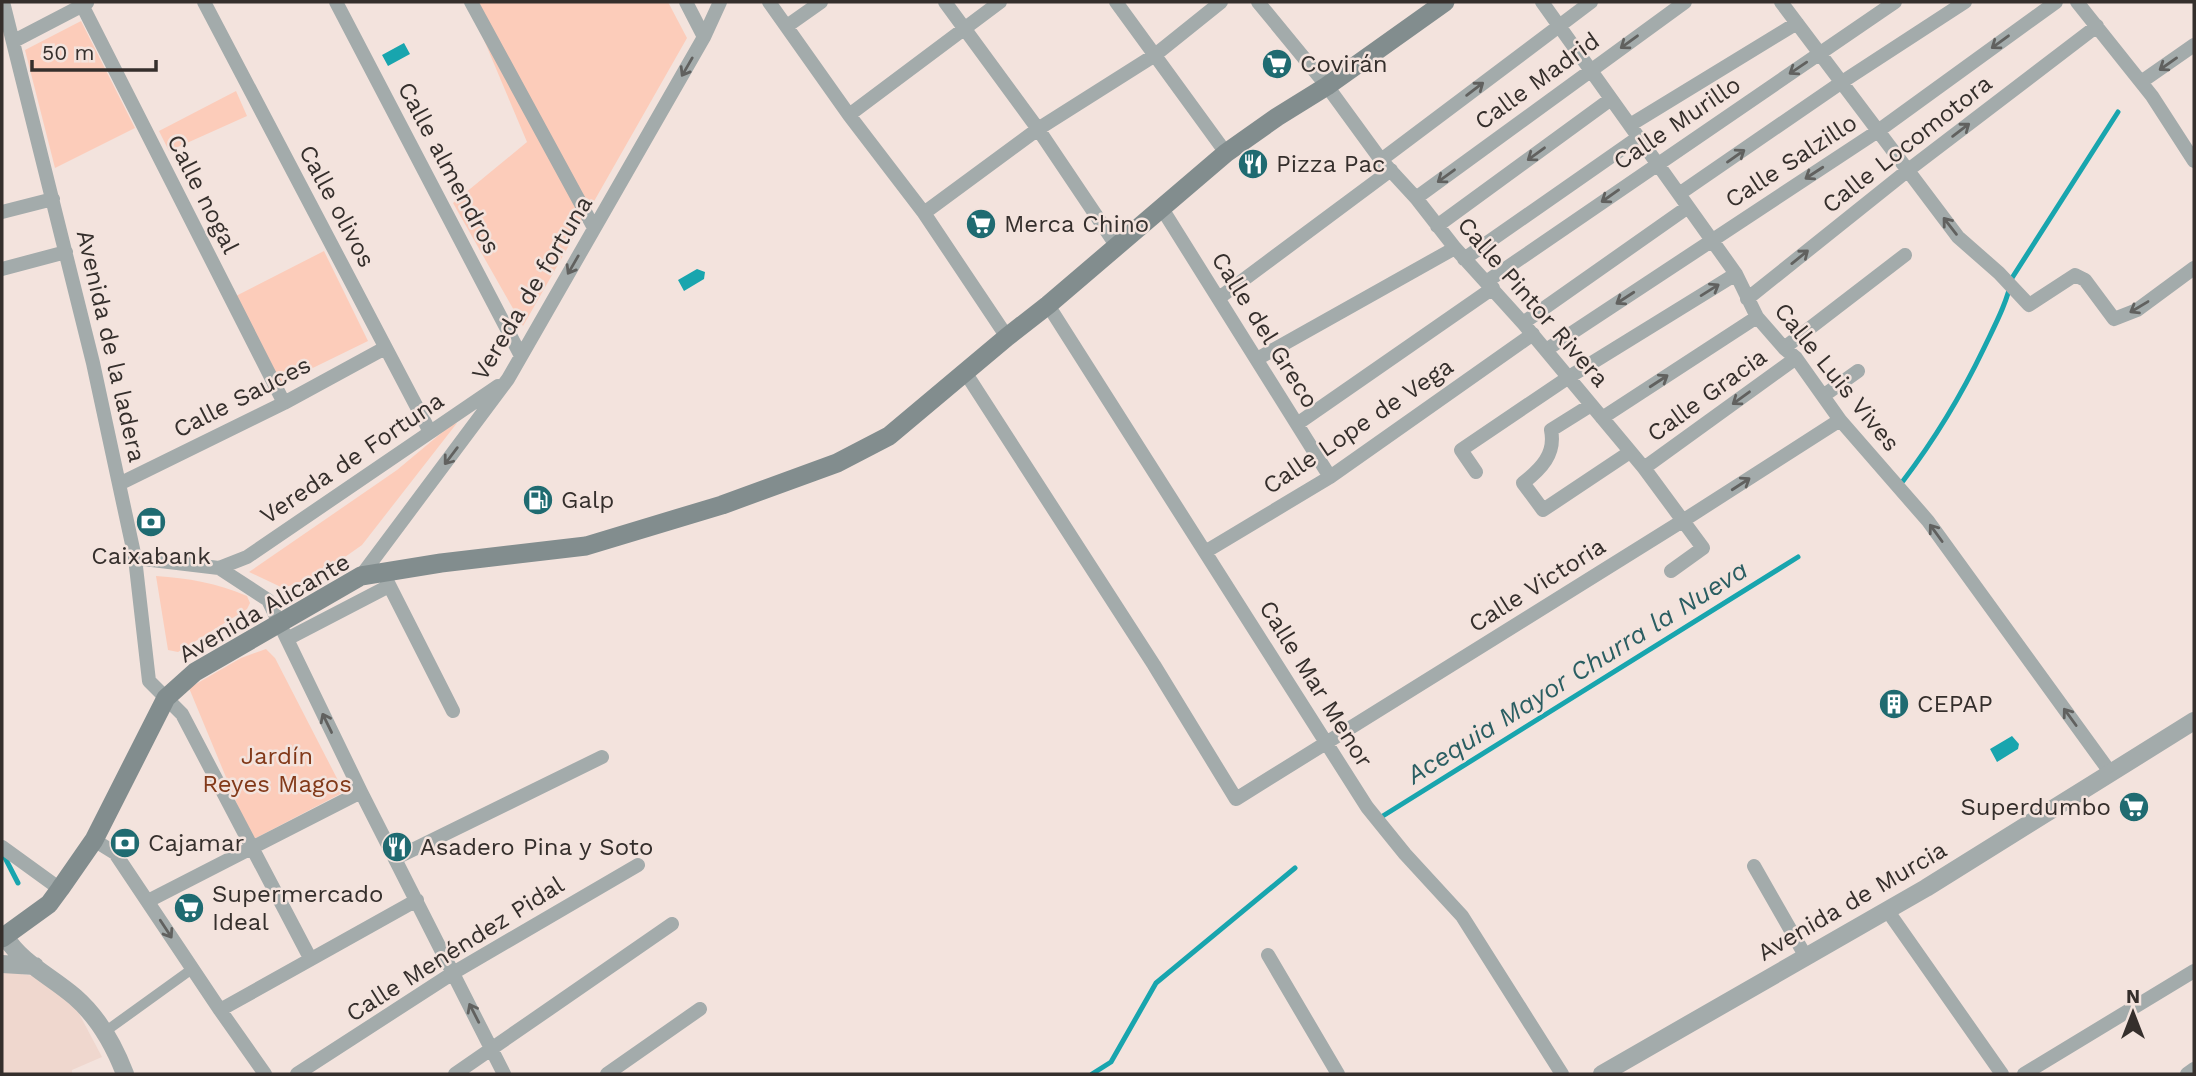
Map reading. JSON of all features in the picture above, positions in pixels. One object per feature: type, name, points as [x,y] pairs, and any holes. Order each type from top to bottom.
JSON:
[{"type":"main road","name":"Avenida Alicante","points":[[3,937],[55,896],[94,839],[166,698],[195,672],[283,631],[361,576],[386,579],[441,563],[586,546],[722,505],[837,463],[889,436],[1226,153],[1327,86],[1445,2]]},
{"type":"street","name":"Avenida de la ladera","points":[[3,2],[66,252],[135,558],[149,681],[182,714],[310,958]]},
{"type":"street","name":"Calle olivos","points":[[204,2],[430,432]]},
{"type":"street","name":"Calle almendros","points":[[336,2],[521,356]]},
{"type":"street","points":[[471,2],[594,228]]},
{"type":"street","points":[[686,2],[704,37]]},
{"type":"street","points":[[769,2],[849,115],[924,213],[1007,337]]},
{"type":"street","points":[[787,26],[821,2]]},
{"type":"street","points":[[945,2],[1038,129],[1116,245]]},
{"type":"street","points":[[849,115],[1000,2]]},
{"type":"street","points":[[1116,2],[1226,153]]},
{"type":"street","points":[[924,213],[1038,129],[1155,55],[1221,2]]},
{"type":"street","name":"Calle Pintor Rivera","points":[[1258,2],[1327,86],[1386,165],[1528,328],[1684,520],[1703,548],[1671,572]]},
{"type":"street","name":"Calle Luis Vives","points":[[1542,2],[1736,274],[1757,317],[1784,348],[1797,358],[1840,420],[1928,521],[2110,772]]},
{"type":"street","points":[[1219,298],[1591,2]]},
{"type":"street","name":"Calle Madrid","points":[[1416,198],[1685,2]]},
{"type":"street","name":"Calle Murillo","points":[[1297,424],[1658,164],[1895,2]]},
{"type":"street","name":"Calle Lope de Vega","points":[[1205,552],[1330,477],[1528,328],[1684,201],[1842,82],[1965,2]]},
{"type":"street","name":"Calle Salzillo","points":[[1546,350],[1878,131],[2056,2]]},
{"type":"street","points":[[2078,2],[2141,82],[2163,103],[2194,162]]},
{"type":"street","name":"Vereda de fortuna","points":[[361,576],[508,379],[704,37],[717,3]]},
{"type":"street","points":[[14,41],[85,4]]},
{"type":"street","name":"Calle nogal","points":[[85,4],[284,403]]},
{"type":"street","points":[[1788,4],[1797,23],[1958,237],[1999,273],[2029,305],[2075,275],[2085,280],[2114,319],[2137,310],[2194,268]]},
{"type":"street","points":[[1630,125],[1797,23]]},
{"type":"street","name":"Calle Locomotora","points":[[1747,299],[1907,171],[2097,26]]},
{"type":"street","points":[[2141,82],[2194,45]]},
{"type":"street","points":[[1437,226],[1611,99]]},
{"type":"street","points":[[1257,359],[1460,253],[1639,137]]},
{"type":"street","points":[[2,212],[53,199]]},
{"type":"street","name":"Calle del Greco","points":[[1161,207],[1330,477]]},
{"type":"street","points":[[2,269],[66,252]]},
{"type":"street","name":"Calle Gracia","points":[[1784,348],[1905,255]]},
{"type":"street","points":[[1476,472],[1461,450],[1569,377],[1736,274]]},
{"type":"street","name":"Calle Mar Menor","points":[[1048,305],[1367,807],[1405,854],[1462,916],[1562,1074]]},
{"type":"street","points":[[1602,418],[1757,317]]},
{"type":"street","name":"Calle Sauces","points":[[119,484],[284,403],[385,348]]},
{"type":"street","name":"Calle Gracia","points":[[1644,468],[1797,358]]},
{"type":"street","points":[[1823,396],[1858,371]]},
{"type":"street","name":"Calle Victoria","points":[[965,372],[1154,665],[1236,799],[1840,420]]},
{"type":"street","name":"Vereda de Fortuna","points":[[219,568],[247,557],[508,379]]},
{"type":"street","points":[[1591,405],[1551,430],[1553,443],[1542,467],[1523,483],[1542,510],[1630,452]]},
{"type":"street","points":[[135,558],[219,568],[268,600],[361,792],[505,1074]]},
{"type":"street","points":[[283,631],[386,579],[453,712]]},
{"type":"street","name":"Avenida de Murcia","points":[[1602,1074],[1887,911],[2110,772],[2193,725]]},
{"type":"street","points":[[396,858],[603,757]]},
{"type":"street","points":[[148,901],[361,792]]},
{"type":"street","points":[[94,839],[115,853],[265,1074]]},
{"type":"street","points":[[2,847],[55,896]]},
{"type":"street","name":"Calle Menéndez Pidal","points":[[297,1074],[453,973],[638,865]]},
{"type":"street","points":[[1754,866],[1806,957]]},
{"type":"street","points":[[220,1010],[417,900]]},
{"type":"street","points":[[1887,911],[2002,1074]]},
{"type":"street","points":[[455,1074],[672,923]]},
{"type":"street","points":[[3,937],[15,952],[76,998],[106,1031],[125,1074]]},
{"type":"street","points":[[1268,955],[1338,1074]]},
{"type":"street","points":[[2,964],[35,967]]},
{"type":"street","points":[[106,1031],[192,969]]},
{"type":"street","points":[[2024,1074],[2194,971]]},
{"type":"street","points":[[607,1074],[700,1009]]},
{"type":"street","points":[[2187,1074],[2194,1069]]},
{"type":"shaded area","points":[[2,971],[47,978],[75,1006],[102,1057],[72,1070],[72,1074],[2,1074]]},
{"type":"green space","points":[[468,2],[668,2],[687,38],[523,326],[453,203],[527,142]]},
{"type":"green space","points":[[81,21],[135,128],[55,168],[25,50]]},
{"type":"green space","points":[[236,91],[247,116],[169,151],[159,131]]},
{"type":"green space","points":[[324,251],[368,341],[280,384],[236,296]]},
{"type":"green space","points":[[457,423],[362,545],[318,576],[283,588],[249,572],[397,470],[451,425]]},
{"type":"green space","points":[[156,576],[213,584],[247,596],[250,603],[247,609],[178,652],[168,650]]},
{"type":"green space","name":"Jardín Reyes Magos","points":[[266,649],[275,658],[344,792],[252,840],[189,688],[241,658]]},
{"type":"water","points":[[404,43],[410,54],[388,66],[382,55]]},
{"type":"water","points":[[697,269],[705,272],[704,279],[684,291],[678,280]]},
{"type":"water","points":[[2012,736],[2019,744],[2018,749],[1997,762],[1990,749]]},
{"type":"waterway","name":"Acequia Mayor Churra la Nueva","points":[[1903,481],[1937,433],[1966,383],[2000,314],[2012,278],[2118,112]]},
{"type":"waterway","name":"Acequia Mayor Churra la Nueva","points":[[1378,819],[1798,557]]},
{"type":"waterway","points":[[2,852],[18,883]]},
{"type":"waterway","name":"Acequia Mayor Churra la Nueva","points":[[1092,1074],[1111,1062],[1156,983],[1295,868]]},
{"type":"place","name":"Covirán","points":[[1277,64]]},
{"type":"place","name":"Pizza Pac","points":[[1253,164]]},
{"type":"place","name":"Merca Chino","points":[[981,224]]},
{"type":"place","name":"Galp","points":[[538,500]]},
{"type":"place","name":"Caixabank","points":[[151,522]]},
{"type":"place","name":"CEPAP","points":[[1894,704]]},
{"type":"place","name":"Superdumbo","points":[[2134,807]]},
{"type":"place","name":"Cajamar","points":[[125,843]]},
{"type":"place","name":"Asadero Pina y Soto","points":[[397,847]]},
{"type":"place","name":"Supermercado Ideal","points":[[189,908]]}]
